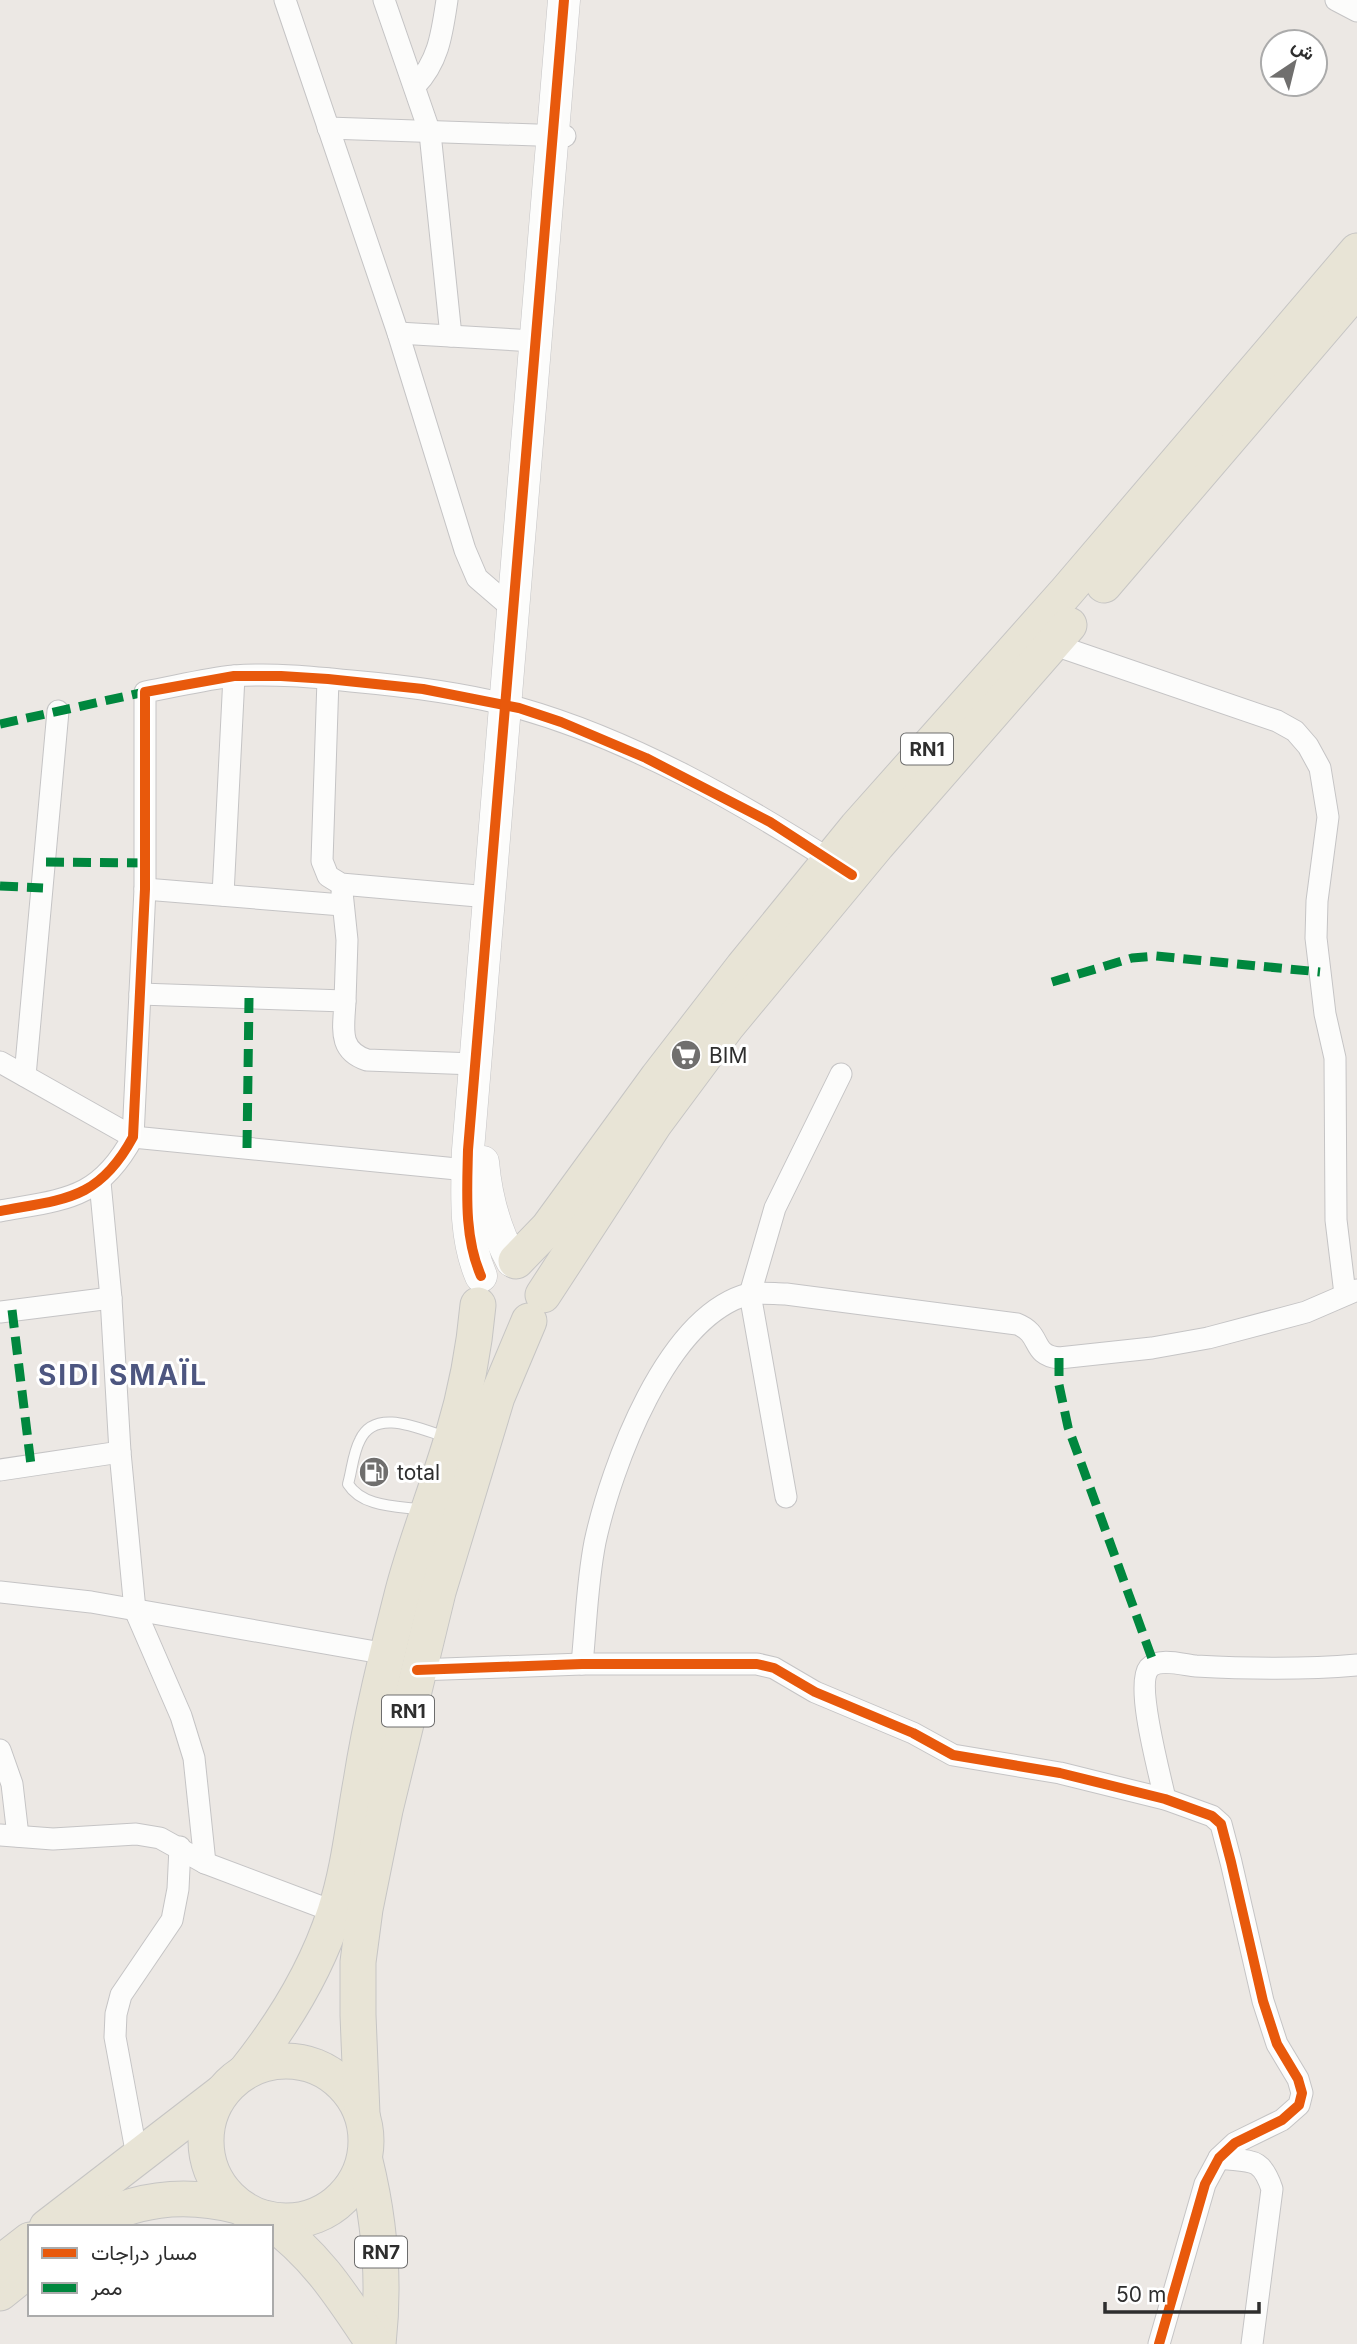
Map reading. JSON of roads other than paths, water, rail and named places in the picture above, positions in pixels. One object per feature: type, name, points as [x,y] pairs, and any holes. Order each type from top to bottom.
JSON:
[{"type":"main road","name":"RN1","points":[[88,2225],[118,2209],[157,2199],[198,2198],[282,2222],[298,2221],[328,2210],[351,2189],[365,2161],[367,2137],[362,2114],[357,1988],[361,1935],[383,1822],[441,1580],[497,1396],[536,1308],[627,1164],[841,868],[1067,591],[1357,251]]},
{"type":"main road","name":"RN1","points":[[253,2213],[217,2182],[210,2168],[206,2153],[208,2121],[233,2082],[282,2023],[312,1969],[335,1912],[351,1852],[369,1737],[387,1654],[427,1510],[452,1439],[471,1362],[497,1276],[548,1228],[743,967],[841,868],[1052,644],[1357,289]]},
{"type":"main road","points":[[532,1270],[538,1277],[536,1308],[510,1327],[500,1325],[483,1314],[497,1276],[532,1270]]},
{"type":"main road","name":"RN1","points":[[50,2225],[233,2082],[274,2061],[313,2066],[334,2076],[346,2087],[362,2114]]},
{"type":"main road","name":"RN7","points":[[365,2161],[378,2223],[381,2255],[382,2286],[376,2344]]},
{"type":"main road","name":"RN7","points":[[253,2213],[270,2225]]},
{"type":"main road","name":"RN7","points":[[273,2227],[306,2251],[324,2270],[376,2344]]},
{"type":"main road","points":[[0,2263],[28,2242]]},
{"type":"main road","points":[[0,2293],[28,2271]]},
{"type":"street","points":[[285,0],[398,333],[465,550],[477,578],[513,609]]},
{"type":"street","points":[[384,0],[430,133],[451,336]]},
{"type":"street","points":[[415,86],[435,59],[447,0]]},
{"type":"street","points":[[497,1276],[504,1247],[489,1203],[483,1157],[512,706],[560,136],[564,0]]},
{"type":"street","points":[[497,1276],[470,1241],[467,1170],[489,897],[512,706],[513,609],[536,341],[578,0]]},
{"type":"street","points":[[1336,0],[1357,10]]},
{"type":"street","points":[[328,128],[560,136]]},
{"type":"street","points":[[398,333],[536,341]]},
{"type":"street","points":[[582,1664],[588,1588],[595,1544],[616,1466],[630,1434],[675,1351],[695,1328],[727,1304],[750,1294],[786,1294],[1017,1324],[1028,1328],[1041,1352],[1049,1357],[1059,1358],[1152,1348],[1208,1338],[1306,1312],[1351,1292],[1336,1220],[1335,1058],[1325,1014],[1316,938],[1317,901],[1328,817],[1320,768],[1308,746],[1295,731],[1277,721],[1052,644]]},
{"type":"street","points":[[0,1211],[75,1196],[100,1182],[123,1156],[133,1137],[145,888],[145,692],[234,676],[328,679],[423,689],[512,706],[582,730],[646,758],[770,822],[841,868]]},
{"type":"street","points":[[223,895],[234,676]]},
{"type":"street","points":[[328,679],[322,861],[328,876],[342,894],[347,940],[344,1040],[349,1050],[367,1060],[475,1064]]},
{"type":"street","points":[[25,1076],[58,711]]},
{"type":"street","points":[[145,888],[223,895],[489,897]]},
{"type":"street","points":[[140,994],[345,1001]]},
{"type":"street","points":[[0,1062],[133,1137],[467,1170]]},
{"type":"street","points":[[786,1497],[750,1294],[775,1208],[841,1073]]},
{"type":"street","points":[[100,1182],[135,1610],[181,1716],[194,1758],[205,1863]]},
{"type":"street","points":[[0,1312],[111,1298]]},
{"type":"street","points":[[0,1470],[120,1452]]},
{"type":"street","points":[[0,1592],[69,1599],[387,1654]]},
{"type":"street","points":[[1165,1799],[1147,1715],[1144,1683],[1148,1669],[1154,1664],[1165,1662],[1211,1667],[1304,1670],[1357,1665]]},
{"type":"street","points":[[418,1670],[582,1664],[757,1664],[774,1668],[815,1692],[913,1733],[953,1755],[1060,1773],[1165,1799],[1212,1816],[1220,1824],[1231,1862],[1263,2001],[1277,2044],[1298,2079],[1302,2093],[1299,2105],[1282,2120],[1235,2143],[1219,2158],[1205,2184],[1159,2344]]},
{"type":"street","points":[[0,1750],[12,1784],[9,1836],[53,1839],[136,1834],[160,1838],[205,1863],[335,1912]]},
{"type":"street","points":[[137,2156],[115,2037],[116,2014],[121,1995],[172,1920],[178,1889],[180,1847]]},
{"type":"street","points":[[1219,2158],[1258,2164],[1265,2170],[1272,2189],[1252,2344]]},
{"type":"lane","points":[[427,1510],[364,1500],[354,1492],[348,1483],[358,1442],[365,1431],[379,1422],[403,1424],[452,1439]]},
{"type":"place","name":"BIM","points":[[686,1055]]},
{"type":"place","name":"total","points":[[374,1472]]},
{"type":"district","name":"SIDI SMAÏL","points":[[123,1375]]}]
